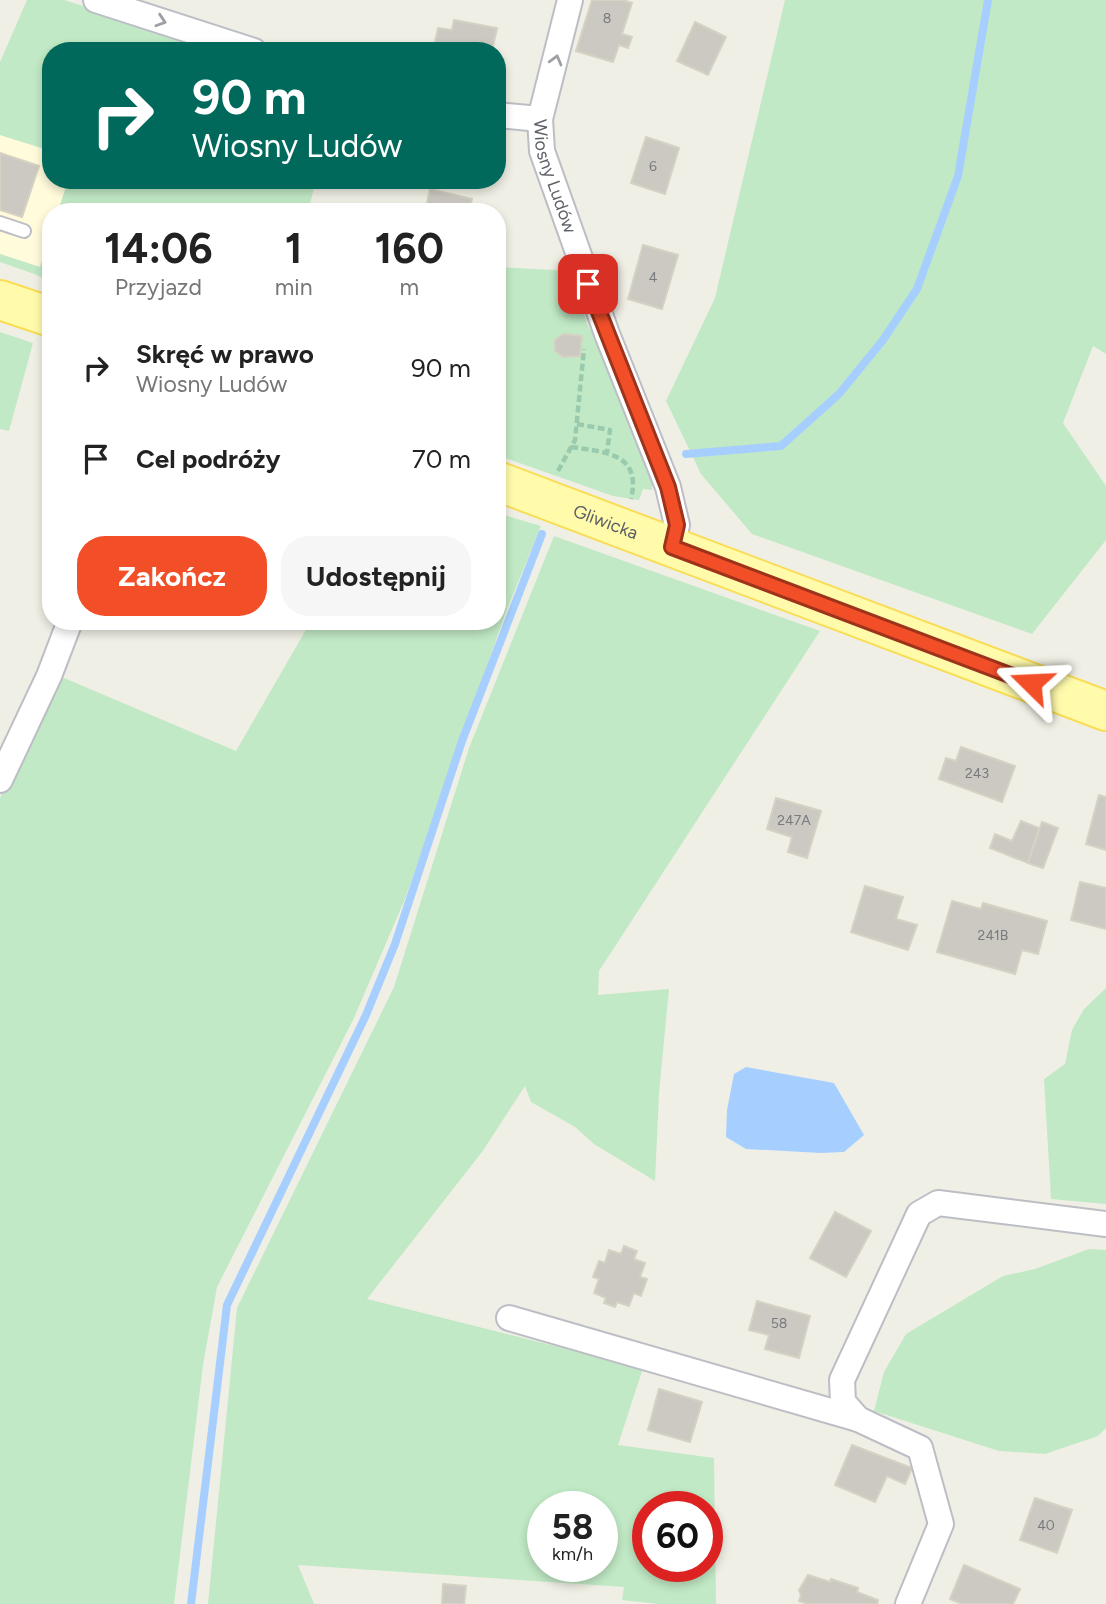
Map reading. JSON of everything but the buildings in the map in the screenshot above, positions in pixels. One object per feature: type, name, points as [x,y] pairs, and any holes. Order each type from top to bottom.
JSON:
[{"type":"main road","points":[[0,300],[42,314]]},
{"type":"main road","name":"Gliwicka","points":[[506,484],[1106,711]]},
{"type":"street","points":[[96,0],[226,42]]},
{"type":"street","name":"Wiosny Ludów","points":[[570,0],[540,119],[540,140],[544,160],[607,334],[672,499],[677,525],[672,547]]},
{"type":"street","points":[[506,117],[540,119]]},
{"type":"street","points":[[0,780],[49,676],[67,630]]},
{"type":"street","points":[[858,1419],[844,1402],[842,1380],[919,1214],[938,1203],[1106,1224]]},
{"type":"street","points":[[509,1318],[858,1419],[920,1448],[941,1524],[908,1604]]},
{"type":"lane","points":[[0,223],[24,230]]},
{"type":"path","points":[[555,476],[571,447],[577,424],[585,342],[607,334]]},
{"type":"path","points":[[577,424],[610,430],[607,452]]},
{"type":"path","points":[[571,447],[607,452],[622,458],[634,480],[629,509]]},
{"type":"shaded area","points":[[0,135],[42,148],[42,189],[65,189],[61,203],[42,203],[40,267],[0,254]]},
{"type":"green space","points":[[27,0],[64,0],[199,42],[42,42],[42,148],[0,135],[0,62]]},
{"type":"green space","points":[[785,0],[1106,0],[1106,354],[1093,346],[1063,423],[1106,486],[1106,540],[1032,634],[752,534],[701,474],[666,401],[715,298]]},
{"type":"green space","points":[[65,189],[314,189],[310,203],[61,203]]},
{"type":"green space","points":[[0,254],[40,267],[42,261],[42,278],[0,262]]},
{"type":"green space","points":[[506,267],[572,271],[587,324],[599,344],[613,384],[645,456],[652,480],[652,490],[643,489],[639,500],[613,496],[506,458]]},
{"type":"green space","points":[[0,332],[33,343],[9,431],[0,429]]},
{"type":"green space","points":[[506,516],[541,526],[506,612]]},
{"type":"green space","points":[[554,536],[820,631],[599,971],[598,995],[669,989],[659,1093],[655,1181],[594,1144],[575,1127],[531,1102],[525,1086],[482,1152],[367,1299],[643,1368],[618,1445],[714,1458],[714,1491],[632,1491],[632,1582],[716,1582],[716,1604],[658,1604],[622,1600],[624,1587],[550,1582],[618,1582],[618,1491],[527,1491],[527,1580],[298,1565],[314,1604],[208,1604],[237,1308],[394,987],[469,748]]},
{"type":"green space","points":[[306,630],[500,630],[405,899],[353,1020],[217,1287],[203,1365],[174,1604],[0,1604],[0,798],[57,675],[236,751]]},
{"type":"green space","points":[[1106,988],[1106,1204],[1051,1199],[1044,1079],[1065,1064],[1072,1030],[1084,1009]]},
{"type":"green space","points":[[1089,1249],[1106,1250],[1106,1428],[1098,1436],[1045,1454],[999,1451],[874,1411],[884,1372],[906,1334],[1003,1276],[1035,1269]]},
{"type":"water","points":[[746,1067],[834,1083],[864,1135],[844,1152],[746,1149],[726,1137],[727,1110],[734,1074]]},
{"type":"waterway","points":[[686,454],[781,446],[839,394],[883,340],[917,289],[958,176],[988,0]]},
{"type":"waterway","points":[[506,627],[542,534]]},
{"type":"waterway","points":[[191,1604],[227,1305],[366,1015],[395,944],[462,741],[505,630]]},
{"type":"route","points":[[588,284],[668,487],[677,525],[672,547],[1031,683]]}]
